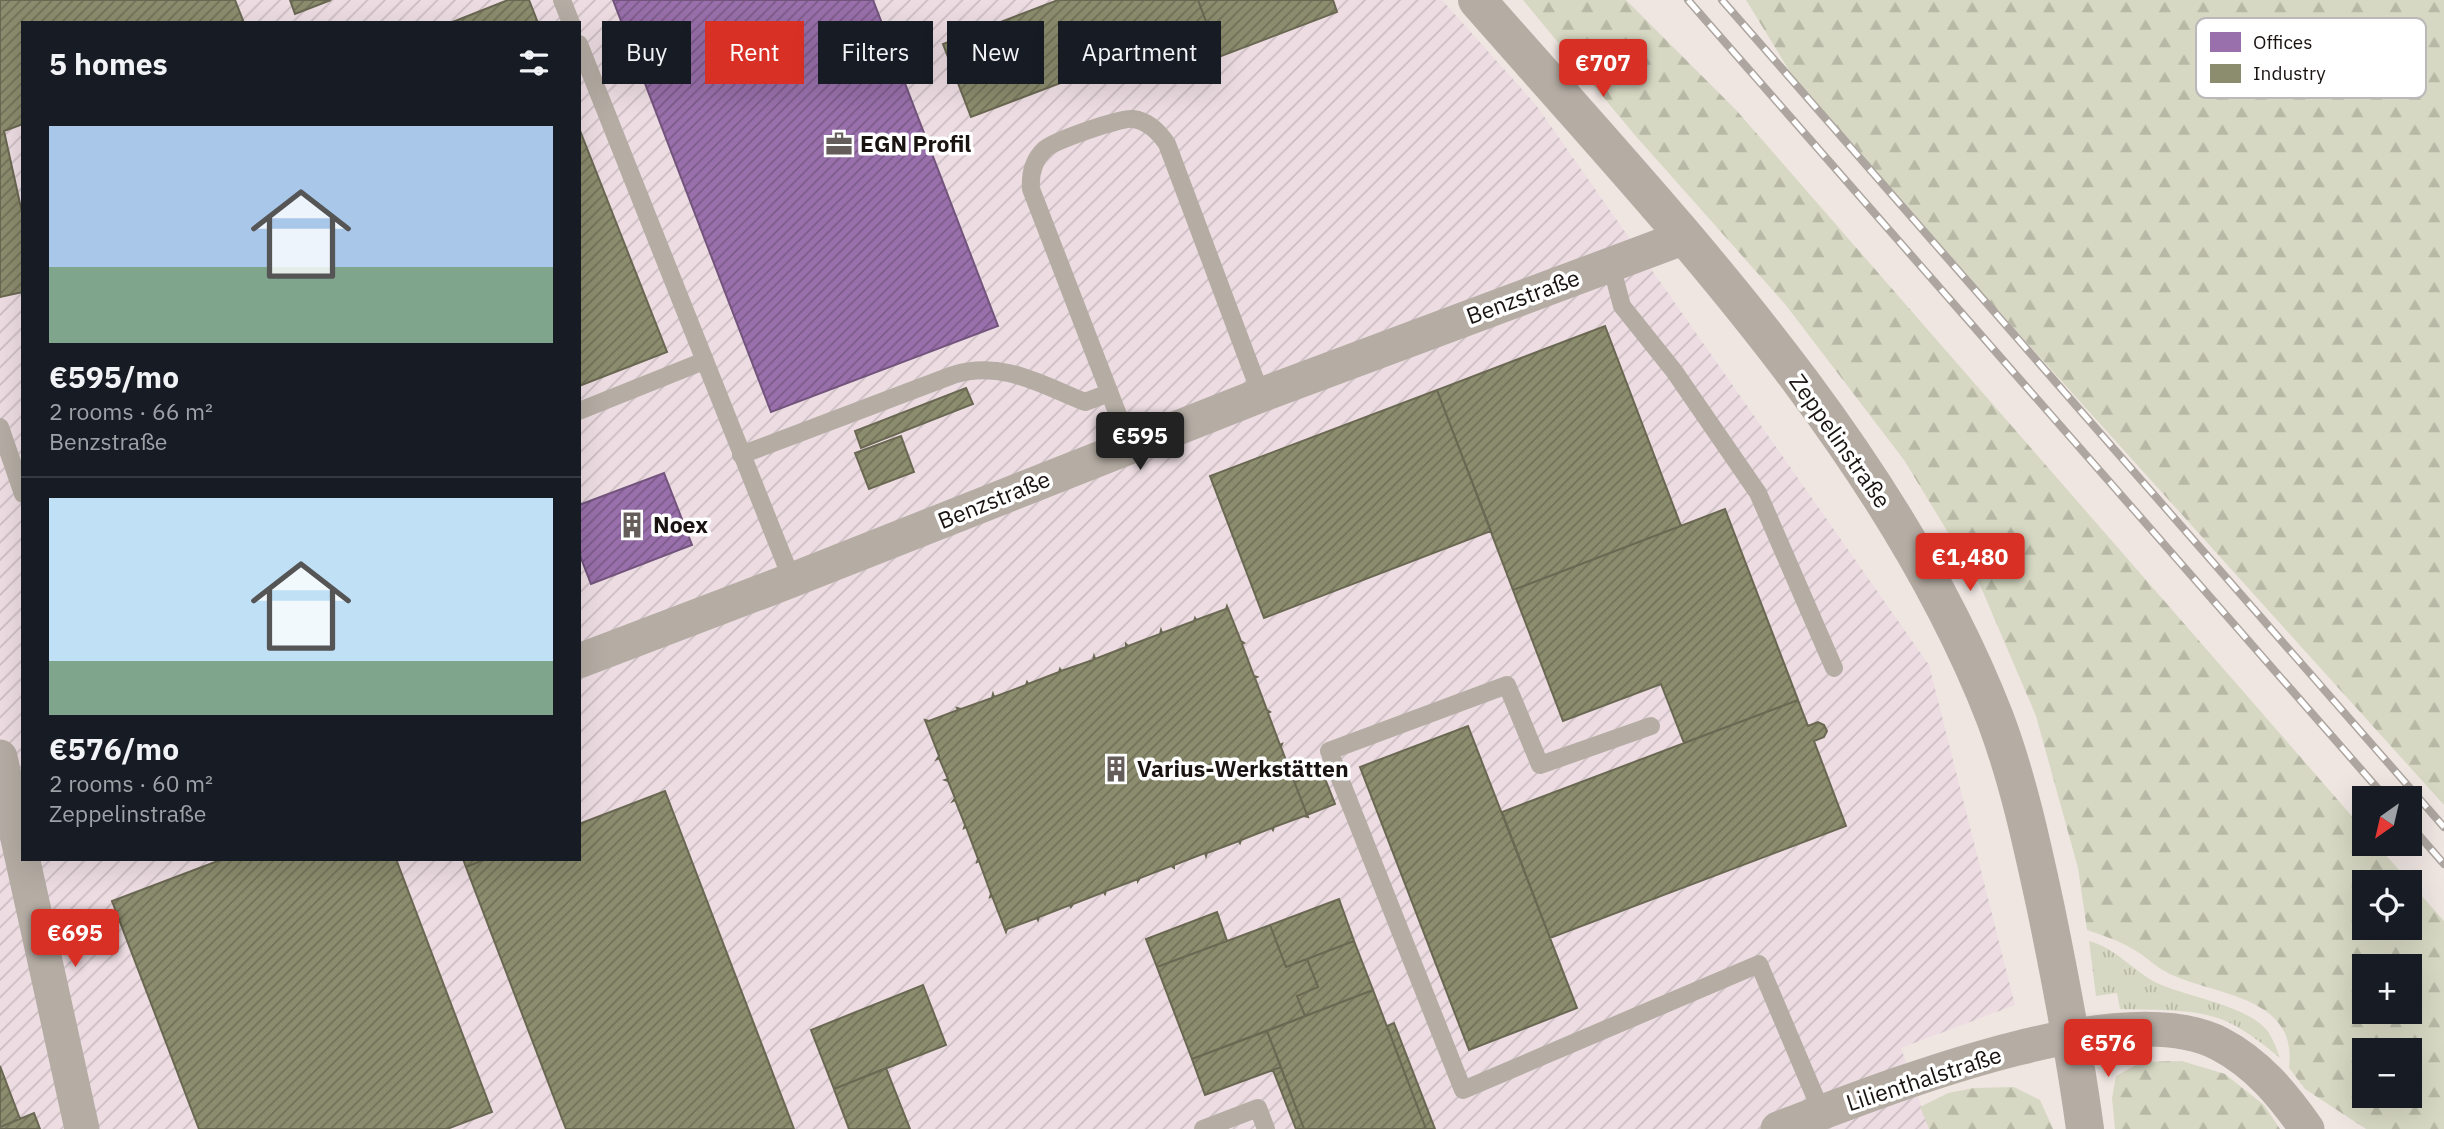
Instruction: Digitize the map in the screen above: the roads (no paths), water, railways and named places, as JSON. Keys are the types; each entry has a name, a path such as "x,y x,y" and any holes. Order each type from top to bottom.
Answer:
{"street":[{"name":"Zeppelinstraße","path":"1477,0 1685,237 1796,376 1862,469 1916,555 1962,643 1994,717 2022,803 2072,1037 2085,1129"},
{"name":"Benzstraße","path":"581,660 1261,395 1685,237"},
{"path":"0,757 21,861"},
{"path":"21,861 82,1129"},
{"name":"Lilienthalstraße","path":"1778,1129 1961,1064 2072,1037 2116,1030 2158,1030 2189,1034 2219,1043 2267,1077 2307,1129"}],"lane":[{"path":"562,0 570,21"},
{"path":"581,49 792,580"},
{"path":"1130,446 1033,195 1031,175 1039,155 1052,145 1124,118 1131,118 1154,128 1167,144 1261,395"},
{"path":"1611,265 1622,306 1674,371 1758,493 1834,668"},
{"path":"581,410 704,361"},
{"path":"741,456 953,375 978,369 1018,376 1085,402 1108,393"},
{"path":"0,427 21,488"},
{"path":"1651,726 1540,765 1507,685 1329,751 1463,1090 1759,964 1822,1113"},
{"path":"1203,1129 1258,1108 1266,1129"}],"railway":[{"path":"1688,0 2376,786"},
{"path":"1722,0 2444,827"},
{"path":"2422,839 2444,864"}],"place":[{"name":"EGN Profil","path":"839,144"},
{"name":"Noex","path":"632,525"},
{"name":"Varius-Werkstätten","path":"1116,769"}]}
